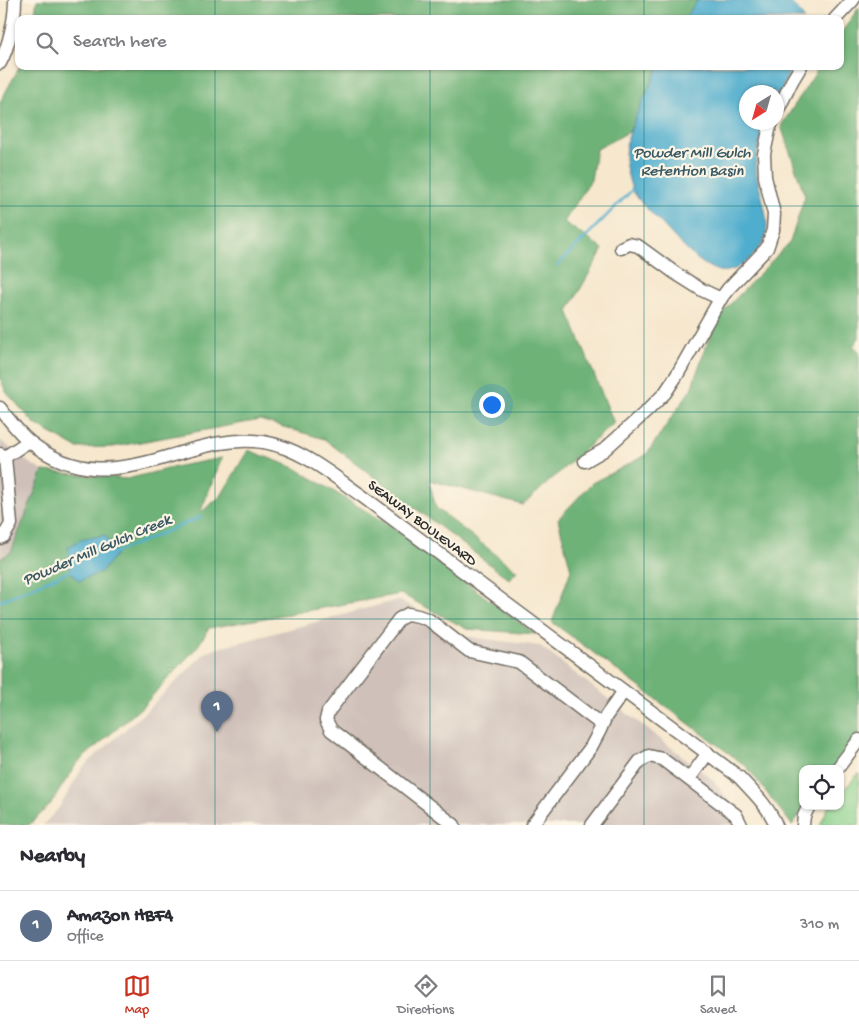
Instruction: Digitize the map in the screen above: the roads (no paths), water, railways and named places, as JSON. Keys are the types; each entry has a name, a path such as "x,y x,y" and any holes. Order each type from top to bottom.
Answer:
{"street":[{"path":"0,63 10,35 15,7 14,0"},
{"path":"839,15 853,0"},
{"path":"784,98 799,70"},
{"path":"585,461 604,450 665,392 677,375 724,294 767,248 773,230 774,214 765,176 764,154 769,130"},
{"path":"622,248 629,244 638,246 702,290 724,294"},
{"name":"SEAWAY BOULEVARD","path":"0,408 29,441 48,454 72,465 104,469 123,468 152,462 198,447 243,440 264,442 284,447 309,458 739,777 762,801 776,825"},
{"path":"0,538 4,536 11,524 3,456 29,441"},
{"path":"454,825 331,730 326,720 328,712 399,619 408,614 430,620 469,651 519,662 602,725"},
{"path":"532,825 591,747 606,716 624,691"},
{"path":"840,765 859,740"},
{"path":"689,779 708,753"},
{"path":"592,825 640,761 649,756 662,759 689,779 736,815 741,825"},
{"path":"803,825 807,810"}],"water":[{"path":"698,0 788,0 802,15 687,15"},
{"name":"Powder Mill Gulch Retention Basin","path":"657,70 790,70 784,85 739,85 739,130 764,130 756,158 756,170 767,225 764,241 751,258 732,270 719,271 711,268 696,258 647,209 632,188 625,161 626,147 633,123"},
{"path":"105,535 116,554 101,572 79,581 71,572 68,547 80,540"}],"waterway":[{"name":"Powder Mill Gulch Creek","path":"558,265 632,190"},
{"name":"Powder Mill Gulch Creek","path":"112,554 201,517"},
{"name":"Powder Mill Gulch Creek","path":"0,601 72,570"}],"place":[{"name":"Amazon HBF4","path":"217,732"}]}
